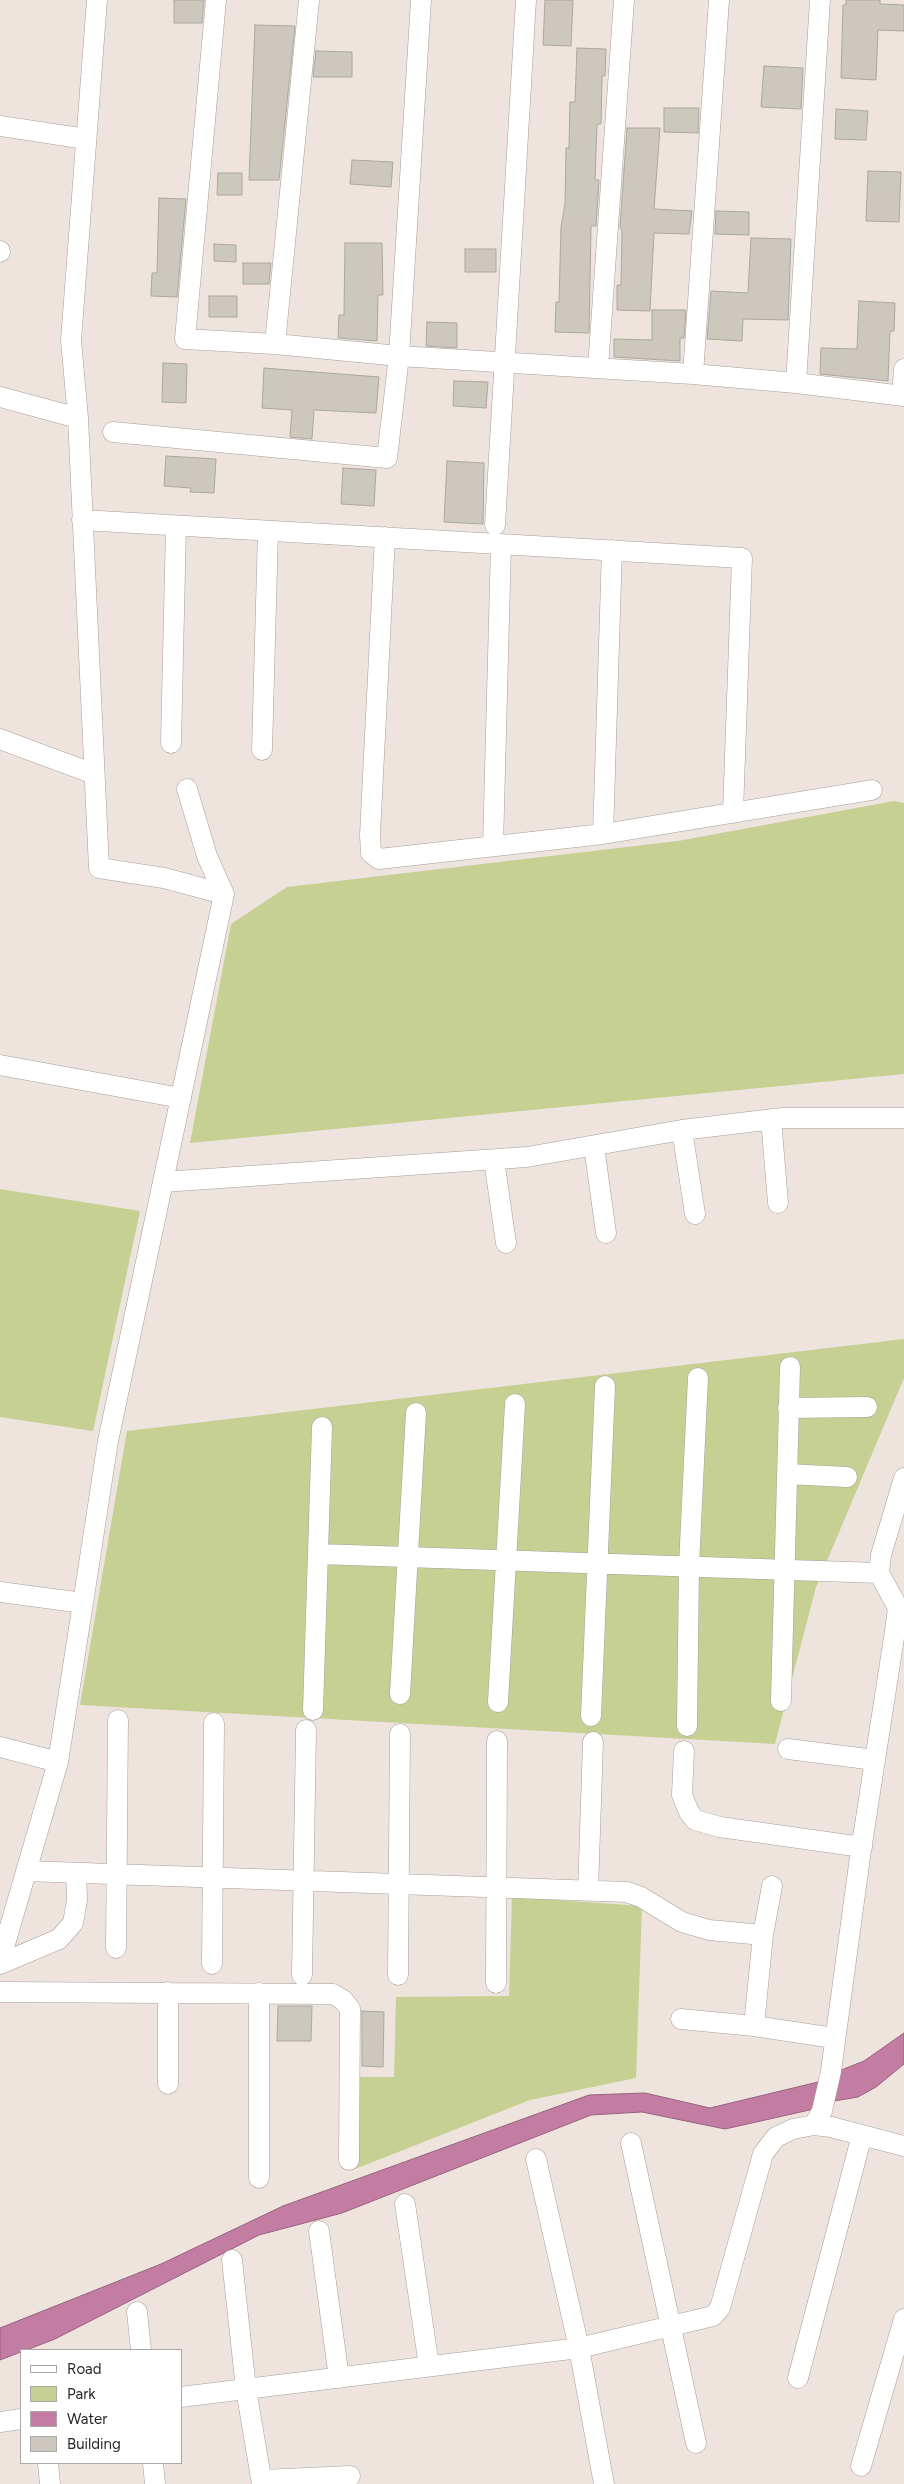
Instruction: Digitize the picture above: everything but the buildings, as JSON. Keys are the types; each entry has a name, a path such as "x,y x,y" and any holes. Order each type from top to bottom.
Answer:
{"street":[{"path":"97,0 71,340 78,418 99,868 164,878 224,894"},
{"path":"216,0 184,339 275,344 399,356 693,374 796,383 903,396 904,369"},
{"path":"275,344 308,0"},
{"path":"113,432 387,458 399,356 421,0"},
{"path":"493,846 498,534 504,361 526,0"},
{"path":"598,368 624,0"},
{"path":"693,374 719,0"},
{"path":"796,383 820,0"},
{"path":"0,126 86,139"},
{"path":"0,397 78,418"},
{"path":"82,520 385,538 498,534 612,550 742,558 733,813"},
{"path":"171,743 176,526"},
{"path":"262,750 268,531"},
{"path":"385,538 370,835 371,853 379,859 603,834 872,790"},
{"path":"603,834 612,550"},
{"path":"0,739 94,774"},
{"path":"0,1963 58,1762 108,1441 224,894 207,856 187,789"},
{"path":"0,1065 181,1098"},
{"path":"163,1182 527,1158 682,1130 771,1119 904,1118"},
{"path":"771,1119 778,1203"},
{"path":"682,1130 695,1214"},
{"path":"594,1146 606,1233"},
{"path":"494,1160 506,1243"},
{"path":"781,1701 790,1367"},
{"path":"686,1726 689,1566 698,1378"},
{"path":"591,1716 599,1563 605,1386"},
{"path":"498,1702 515,1404"},
{"path":"788,1408 867,1407"},
{"path":"400,1694 416,1413"},
{"path":"312,1710 322,1427"},
{"path":"787,1474 847,1476"},
{"path":"818,2118 831,2072 834,2038 875,1760 901,1608 879,1573 880,1554 904,1478"},
{"path":"318,1554 408,1556 505,1562 599,1563 879,1573"},
{"path":"0,1592 83,1603"},
{"path":"116,1948 118,1720"},
{"path":"212,1964 214,1723"},
{"path":"302,1975 306,1730"},
{"path":"398,1975 400,1734"},
{"path":"496,1983 497,1741"},
{"path":"588,1891 592,1742"},
{"path":"0,1747 58,1762"},
{"path":"788,1749 875,1760"},
{"path":"684,1751 682,1795 689,1812 695,1820 720,1827 862,1847"},
{"path":"26,1871 634,1894 682,1922 709,1930 763,1935"},
{"path":"0,1963 59,1939 73,1923 77,1900 76,1873"},
{"path":"754,2026 763,1935 772,1886"},
{"path":"0,1992 333,1994 343,2000 350,2009 349,2160"},
{"path":"168,1992 168,2084"},
{"path":"258,1993 259,2178"},
{"path":"681,2019 754,2026 834,2038"},
{"path":"818,2118 831,2127 904,2146"},
{"path":"186,2397 579,2348 713,2316 720,2308 763,2154 776,2137 818,2118"},
{"path":"798,2378 862,2135"},
{"path":"631,2143 696,2444"},
{"path":"536,2160 579,2348 604,2484"},
{"path":"405,2204 429,2366"},
{"path":"319,2231 339,2378"},
{"path":"232,2260 246,2389 262,2482 350,2476"},
{"path":"137,2312 141,2349"},
{"path":"861,2466 904,2319"},
{"path":"0,2422 20,2419"},
{"path":"48,2464 50,2484"},
{"path":"153,2464 155,2484"}],"green space":[{"path":"894,801 904,803 904,1074 190,1143 231,924 287,887 678,841"},
{"path":"0,1189 140,1211 93,1431 0,1417"},
{"path":"904,1339 904,1378 816,1587 775,1744 80,1705 127,1431"},
{"path":"512,1897 642,1906 636,2078 530,2100 355,2169 357,2077 394,2077 396,1997 509,1996"}],"water":[{"path":"904,2033 904,2064 876,2087 858,2097 834,2101 836,2072 864,2061"},
{"path":"818,2082 814,2109 725,2129 642,2112 591,2115 342,2213 259,2235 55,2339 29,2349 20,2349 20,2352 0,2360 0,2328 161,2264 283,2206 589,2095 645,2093 710,2108"}]}
